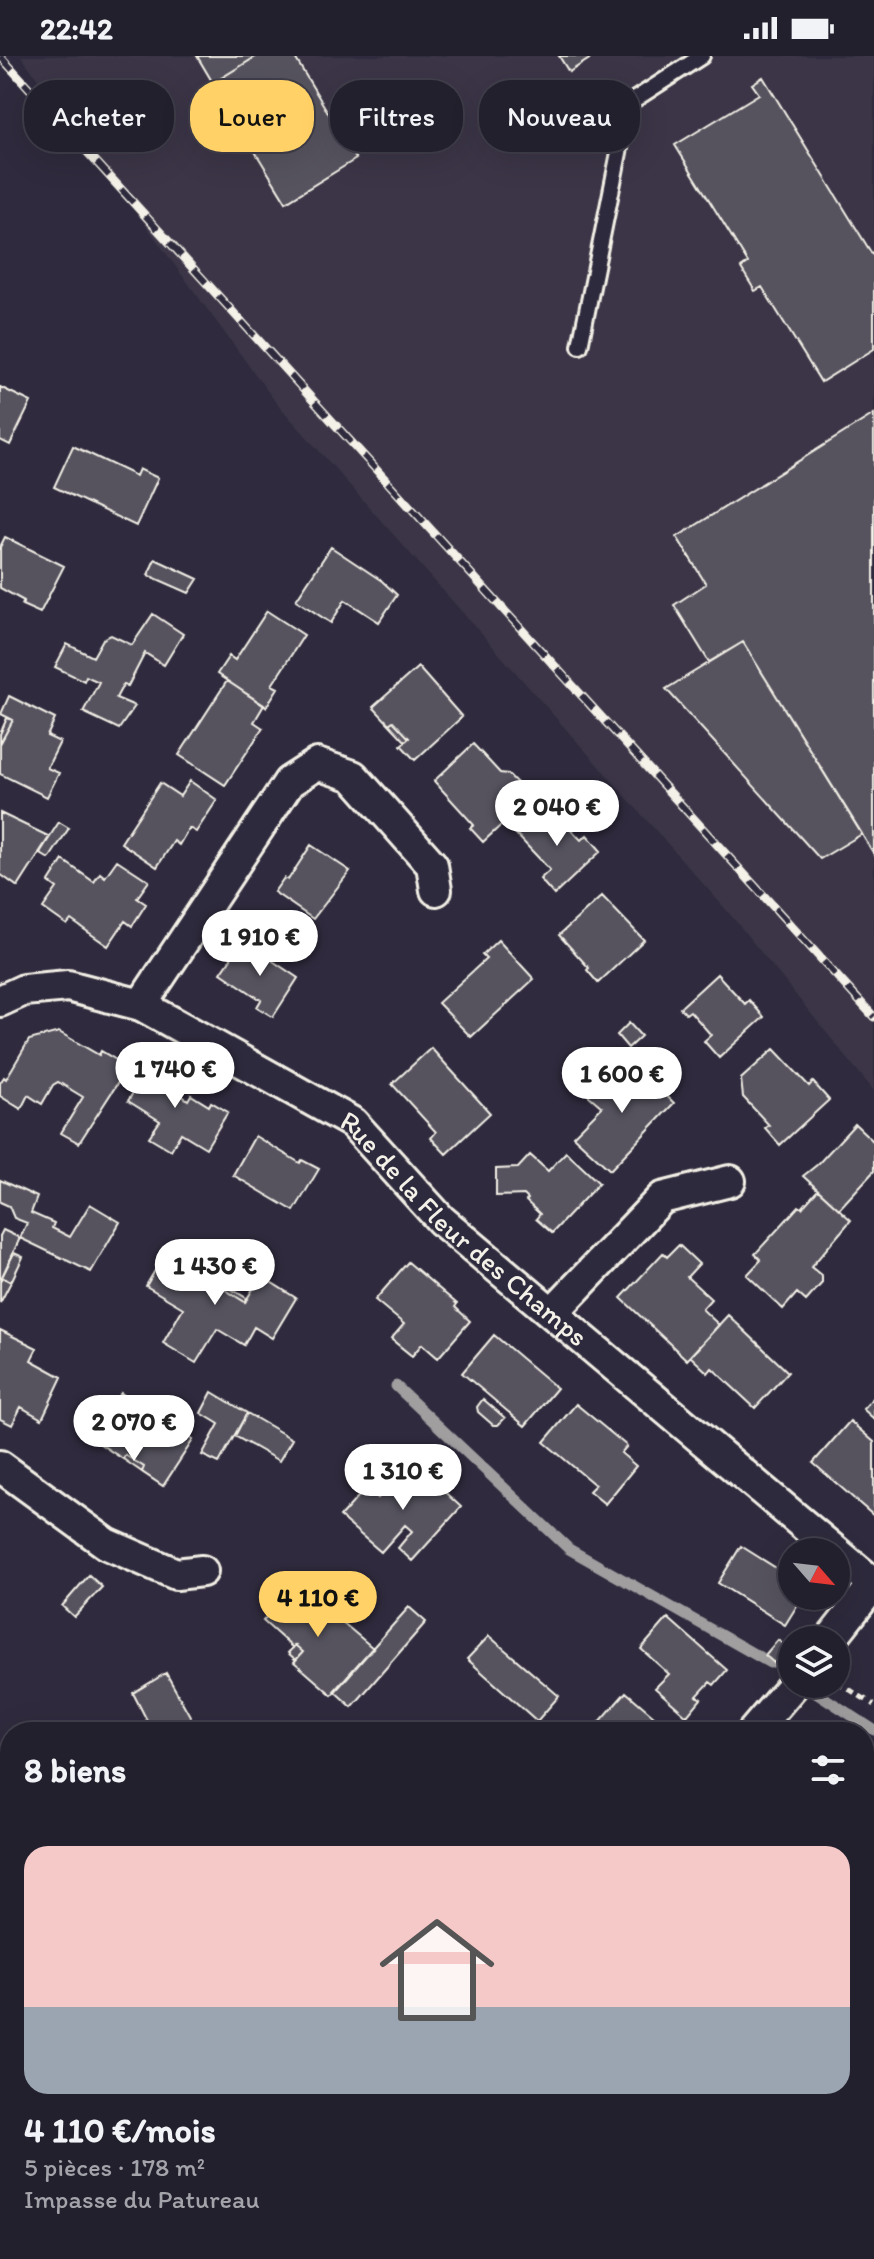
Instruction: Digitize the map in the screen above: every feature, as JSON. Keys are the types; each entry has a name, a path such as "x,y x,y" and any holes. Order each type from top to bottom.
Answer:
{"street":[{"path":"141,1005 289,782 317,764 353,776 432,865 436,890"},
{"name":"Rue de la Fleur des Champs","path":"0,1001 24,990 68,986 141,1005 353,1123 441,1220 874,1584 841,1626"},
{"path":"553,1312 662,1198 730,1181"},
{"path":"0,1466 107,1544 176,1574 202,1571"},
{"path":"762,1722 782,1698"}],"lane":[{"path":"580,346 629,103 702,56"}],"path":[{"path":"850,1690 874,1705"}],"shaded area":[{"path":"21,56 874,56 874,1091 729,913 274,400 92,152 174,152 174,80 39,80"}],"building":[{"path":"197,56 257,56 218,80 211,80"},
{"path":"257,56 294,56 308,80 218,80"},
{"path":"559,56 594,56 569,72"},
{"path":"763,77 872,254 874,252 874,349 821,382 762,287 755,291 741,268 748,263 675,145 759,94 752,84"},
{"path":"314,89 330,116 330,152 352,152 356,159 286,202 255,152 314,152"},
{"path":"0,387 31,402 10,445 0,440"},
{"path":"874,414 874,854 743,642 709,662 674,605 706,584 677,537"},
{"path":"73,446 136,476 139,469 158,478 136,526 54,487"},
{"path":"5,537 64,566 40,613 22,605 24,601 0,588 0,547"},
{"path":"331,547 382,581 397,595 379,622 345,600 331,623 296,600"},
{"path":"155,559 198,579 189,593 148,575"},
{"path":"267,611 304,635 272,685 278,688 266,707 217,674 229,656 235,660"},
{"path":"153,614 183,634 164,665 145,653 128,686 123,685 116,698 135,706 119,729 83,712 99,682 86,676 84,681 55,667 67,644 93,657 103,639 111,635 132,645"},
{"path":"743,642 862,834 820,859 666,689"},
{"path":"418,667 462,717 415,760 401,745 409,738 393,721 389,724 373,707"},
{"path":"227,681 264,705 254,722 263,728 225,785 179,755"},
{"path":"9,696 55,719 47,736 60,742 47,768 59,773 47,797 0,774 0,744 13,720 1,714"},
{"path":"7,718 13,720 0,744 0,734"},
{"path":"393,721 409,738 405,741 389,724"},
{"path":"473,744 500,773 508,774 519,785 515,789 527,801 483,842 470,828 474,825 434,781"},
{"path":"190,781 217,800 196,832 189,828 179,845 174,841 157,867 121,843 160,783 180,796"},
{"path":"547,804 581,840 587,835 601,851 554,895 540,879 550,870 516,834"},
{"path":"0,813 50,837 18,887 0,874"},
{"path":"59,822 69,828 49,859 39,853"},
{"path":"311,845 350,871 313,919 274,892 284,878 288,880"},
{"path":"63,860 94,882 100,873 105,877 117,860 149,881 137,898 146,904 132,926 125,921 108,946 71,920 67,925 43,908 57,888 49,882"},
{"path":"602,896 644,940 598,983 587,970 589,968 559,935"},
{"path":"498,940 534,979 471,1037 438,1003 486,959 482,955"},
{"path":"243,941 298,978 273,1017 257,1007 261,1000 221,973"},
{"path":"717,974 745,1004 749,1000 764,1017 719,1058 704,1041 711,1035 690,1011 686,1014 680,1008"},
{"path":"629,1023 641,1036 628,1048 617,1035"},
{"path":"59,1032 99,1055 101,1051 128,1067 79,1143 61,1133 83,1097 58,1082 42,1104 28,1095 21,1109 0,1096 0,1083 4,1077 6,1079 29,1040"},
{"path":"431,1048 490,1113 446,1154 431,1138 436,1132 392,1084"},
{"path":"774,1049 809,1086 813,1082 829,1100 780,1145 765,1128 769,1125 743,1097 741,1079"},
{"path":"151,1063 184,1083 178,1093 188,1100 191,1095 209,1106 211,1102 228,1112 206,1148 181,1133 171,1150 149,1137 160,1121 128,1101"},
{"path":"632,1063 674,1103 610,1170 573,1136 602,1107 588,1095 608,1073 616,1080"},
{"path":"855,1124 874,1142 874,1171 839,1209 803,1176"},
{"path":"255,1136 300,1163 302,1160 319,1169 294,1211 233,1175"},
{"path":"566,1152 599,1183 552,1233 536,1219 540,1214 524,1195 496,1196 496,1169 518,1168 530,1155 548,1171"},
{"path":"0,1180 37,1197 31,1213 54,1223 52,1228 70,1237 90,1204 120,1222 91,1272 20,1238 27,1223 14,1218 9,1206 0,1202"},
{"path":"818,1190 851,1220 811,1267 822,1276 822,1283 806,1301 797,1293 783,1309 747,1275 761,1260 755,1254"},
{"path":"3,1230 20,1238 0,1281 0,1236"},
{"path":"679,1245 699,1264 687,1277 711,1299 702,1309 719,1325 687,1360 621,1298 663,1253 667,1257"},
{"path":"167,1250 192,1265 194,1262 210,1271 204,1281 213,1287 216,1284 245,1302 261,1276 296,1298 272,1338 254,1327 244,1345 217,1329 196,1363 163,1343 183,1308 146,1286"},
{"path":"14,1253 23,1257 11,1282 2,1277"},
{"path":"408,1262 457,1304 455,1307 470,1321 438,1358 422,1344 412,1356 391,1339 404,1324 375,1300"},
{"path":"210,1271 221,1278 218,1281 248,1299 245,1302 216,1284 213,1287 204,1281"},
{"path":"2,1277 11,1282 0,1303 0,1281"},
{"path":"728,1315 788,1372 755,1408 712,1368 708,1373 690,1356"},
{"path":"0,1330 37,1348 31,1360 62,1377 42,1419 21,1407 12,1425 0,1419"},
{"path":"494,1335 557,1388 525,1426 462,1373"},
{"path":"212,1392 247,1413 219,1463 202,1455 219,1424 201,1413"},
{"path":"121,1393 193,1440 163,1486 142,1472 144,1467 125,1455 123,1459 91,1438"},
{"path":"874,1397 874,1419 863,1409"},
{"path":"483,1399 505,1418 498,1425 493,1425 478,1412 477,1407"},
{"path":"576,1404 627,1446 621,1453 636,1466 605,1504 589,1491 595,1485 544,1442"},
{"path":"247,1413 292,1439 279,1461 235,1436"},
{"path":"850,1421 874,1442 874,1516 813,1463"},
{"path":"125,1455 144,1467 142,1472 123,1459"},
{"path":"411,1461 461,1507 412,1561 398,1548 412,1531 405,1525 381,1552 340,1517 366,1488 378,1498"},
{"path":"741,1546 778,1569 778,1610 794,1610 785,1625 718,1583"},
{"path":"89,1575 102,1587 74,1617 62,1606"},
{"path":"303,1576 339,1607 333,1614 296,1583"},
{"path":"296,1583 373,1648 332,1695 294,1662 303,1652 295,1645 293,1648 263,1621"},
{"path":"409,1607 426,1622 352,1707 334,1691"},
{"path":"668,1618 727,1670 714,1685 710,1682 697,1696 701,1699 687,1716 655,1688 669,1674 641,1649"},
{"path":"489,1636 559,1696 537,1721 467,1659"},
{"path":"778,1640 778,1659 774,1663 765,1655"},
{"path":"295,1645 303,1652 296,1660 288,1653"},
{"path":"166,1673 193,1722 148,1722 133,1693"},
{"path":"626,1692 661,1722 600,1722"}],"waterway":[{"path":"396,1386 569,1549 770,1663"},
{"path":"825,1698 862,1722"}],"railway":[{"path":"0,56 874,1017"}]}
